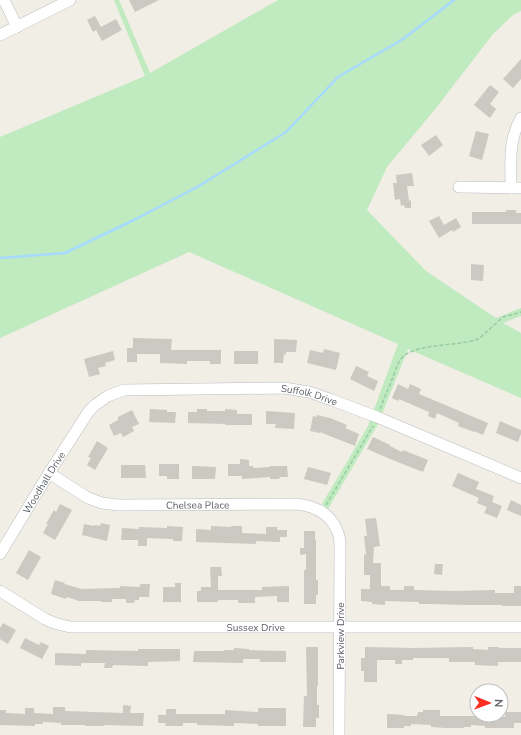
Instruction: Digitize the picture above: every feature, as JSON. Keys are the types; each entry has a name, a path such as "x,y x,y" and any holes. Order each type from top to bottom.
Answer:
{"street":[{"path":"4,0 17,27"},
{"path":"0,36 70,0"},
{"path":"459,187 516,188 512,141 521,118"},
{"name":"Suffolk Drive","path":"89,411 108,396 124,390 284,388 309,392 377,417 521,478"},
{"name":"Woodhall Drive","path":"0,554 89,411"},
{"name":"Chelsea Place","path":"49,474 88,498 102,503 118,505 306,505 316,508 330,518 339,537"},
{"name":"Parkview Drive","path":"339,537 340,735"},
{"name":"Sussex Drive","path":"0,591 46,619 54,623 70,627 521,628"}],"path":[{"path":"322,512 372,430 400,361 410,352 421,348 480,338 504,317 521,312"}],"green space":[{"path":"114,0 119,0 150,73 278,0 521,0 521,11 513,15 493,34 436,108 387,167 367,210 426,271 496,318 521,308 521,316 503,323 521,333 521,398 408,349 378,424 328,509 322,504 368,426 398,344 189,252 0,338 0,137 145,76"}],"building":[{"path":"129,0 159,0 135,12"},
{"path":"95,16 101,27 116,19 122,30 102,41 96,30 93,32 87,20"},
{"path":"521,59 521,79 513,88 503,79"},
{"path":"490,85 499,92 490,104 496,109 490,118 474,105"},
{"path":"476,131 489,134 482,160 469,156"},
{"path":"436,135 443,145 429,156 421,145"},
{"path":"412,173 414,186 407,186 409,201 411,200 411,208 405,208 404,205 401,206 400,199 395,200 393,183 397,183 396,175"},
{"path":"506,210 516,210 516,213 521,213 521,224 472,224 472,212 506,212"},
{"path":"439,216 444,225 456,218 461,227 453,232 452,230 439,238 429,221"},
{"path":"471,264 484,265 483,281 471,280"},
{"path":"133,338 172,339 171,350 221,350 221,364 210,364 210,361 187,361 187,364 160,363 160,354 137,354 137,362 127,362 127,348 133,348"},
{"path":"274,339 297,340 296,352 286,352 286,355 284,354 283,363 274,363"},
{"path":"324,349 340,353 336,370 307,363 310,350 323,353"},
{"path":"113,351 115,360 105,363 106,366 98,368 100,374 89,377 84,359"},
{"path":"234,351 258,351 258,364 234,364"},
{"path":"356,366 369,372 367,376 378,381 374,391 350,379"},
{"path":"398,384 408,389 410,384 421,389 419,394 488,423 483,435 458,426 459,423 437,413 435,419 428,416 429,412 399,399 398,401 392,398"},
{"path":"150,409 176,412 175,423 149,422"},
{"path":"197,409 207,409 207,411 225,411 225,409 237,410 237,414 252,414 252,425 188,423 188,412 197,412"},
{"path":"132,410 139,424 132,427 134,431 123,437 121,433 114,436 109,425 118,420 118,417"},
{"path":"266,411 295,413 294,429 275,428 276,424 266,424"},
{"path":"317,415 330,418 347,425 345,428 359,434 355,446 320,432 310,431 313,416 316,417"},
{"path":"500,421 521,430 518,442 496,433"},
{"path":"373,437 402,452 403,450 428,460 423,472 367,449"},
{"path":"97,441 108,448 95,470 87,465 91,458 88,457"},
{"path":"240,459 249,460 249,466 253,466 253,468 287,466 288,477 280,477 279,479 270,479 270,477 242,479 242,476 228,476 228,464 240,464"},
{"path":"159,464 179,464 179,479 167,479 167,476 159,476"},
{"path":"121,465 145,465 146,478 121,478"},
{"path":"192,466 216,467 215,479 192,479"},
{"path":"308,467 331,473 327,485 304,479"},
{"path":"458,473 479,482 476,489 494,496 492,502 502,506 497,518 484,513 487,507 477,503 479,498 452,486"},
{"path":"511,500 521,505 521,516 507,510"},
{"path":"60,504 72,510 55,540 43,533 54,510 56,512"},
{"path":"376,518 380,546 374,547 373,563 381,563 381,586 390,586 390,590 404,590 404,586 414,586 414,590 495,590 495,593 514,593 514,586 521,586 521,606 419,604 419,602 385,601 385,605 361,601 361,589 370,589 370,575 364,575 364,554 366,555 364,536 367,536 365,519"},
{"path":"101,523 110,525 107,541 82,535 84,524 100,526"},
{"path":"167,526 183,527 182,541 173,541 173,539 147,538 147,546 138,546 138,540 121,540 122,528 167,528"},
{"path":"211,526 242,526 242,533 266,534 266,527 277,527 277,530 287,530 287,537 280,537 280,542 256,541 256,544 196,542 196,529 211,530"},
{"path":"304,531 315,531 316,580 318,580 318,595 316,595 316,604 304,604 304,570 306,570 306,554 300,555 300,548 304,548"},
{"path":"29,550 41,557 28,580 16,573"},
{"path":"435,564 443,564 442,575 434,574"},
{"path":"210,567 221,567 222,576 218,576 218,590 262,590 262,587 289,586 289,602 277,602 277,596 255,597 255,603 238,603 238,600 197,602 197,591 201,591 201,587 211,587"},
{"path":"55,580 82,589 120,588 120,586 140,587 140,584 150,584 149,597 139,597 139,600 135,600 134,603 126,603 126,599 112,599 112,602 101,602 79,601 67,597 66,599 51,594"},
{"path":"175,583 181,583 181,602 163,602 163,587 175,587"},
{"path":"3,623 16,630 8,644 0,639 0,628"},
{"path":"25,638 39,645 41,642 49,646 42,659 20,648"},
{"path":"306,647 318,647 317,705 319,705 319,718 316,718 316,727 303,727 304,696 307,696"},
{"path":"365,647 473,647 473,649 488,650 488,647 521,648 521,662 498,662 498,666 475,665 475,662 449,662 449,658 413,658 413,660 402,660 402,664 395,664 395,660 377,660 377,682 364,682 364,671 361,671 361,658 365,658"},
{"path":"234,648 286,651 286,662 260,662 260,659 243,659 243,663 193,662 194,651 224,651 234,650"},
{"path":"138,649 180,649 180,661 148,662 148,666 113,665 112,668 104,668 105,663 81,663 81,666 55,665 55,653 86,654 86,650 138,651"},
{"path":"123,705 131,706 130,713 144,713 143,726 85,726 61,725 61,723 43,722 43,724 35,724 35,726 0,725 0,710 6,710 6,713 25,714 25,708 34,708 34,713 53,714 53,707 65,707 65,711 123,713"},
{"path":"258,708 286,708 286,726 258,726 258,724 234,723 234,726 197,725 197,723 183,723 183,726 165,726 166,723 158,723 158,715 166,715 166,709 176,709 176,714 225,714 225,710 258,712"},
{"path":"423,710 440,710 440,716 469,716 469,723 509,723 509,712 521,712 521,723 514,723 514,728 485,728 485,726 471,725 471,727 463,728 445,728 431,727 431,725 411,724 411,726 404,726 404,728 387,728 387,714 417,716 418,712 423,712"}],"waterway":[{"path":"0,258 65,253 134,220 199,186 286,132 338,77 403,39 454,0"}]}
